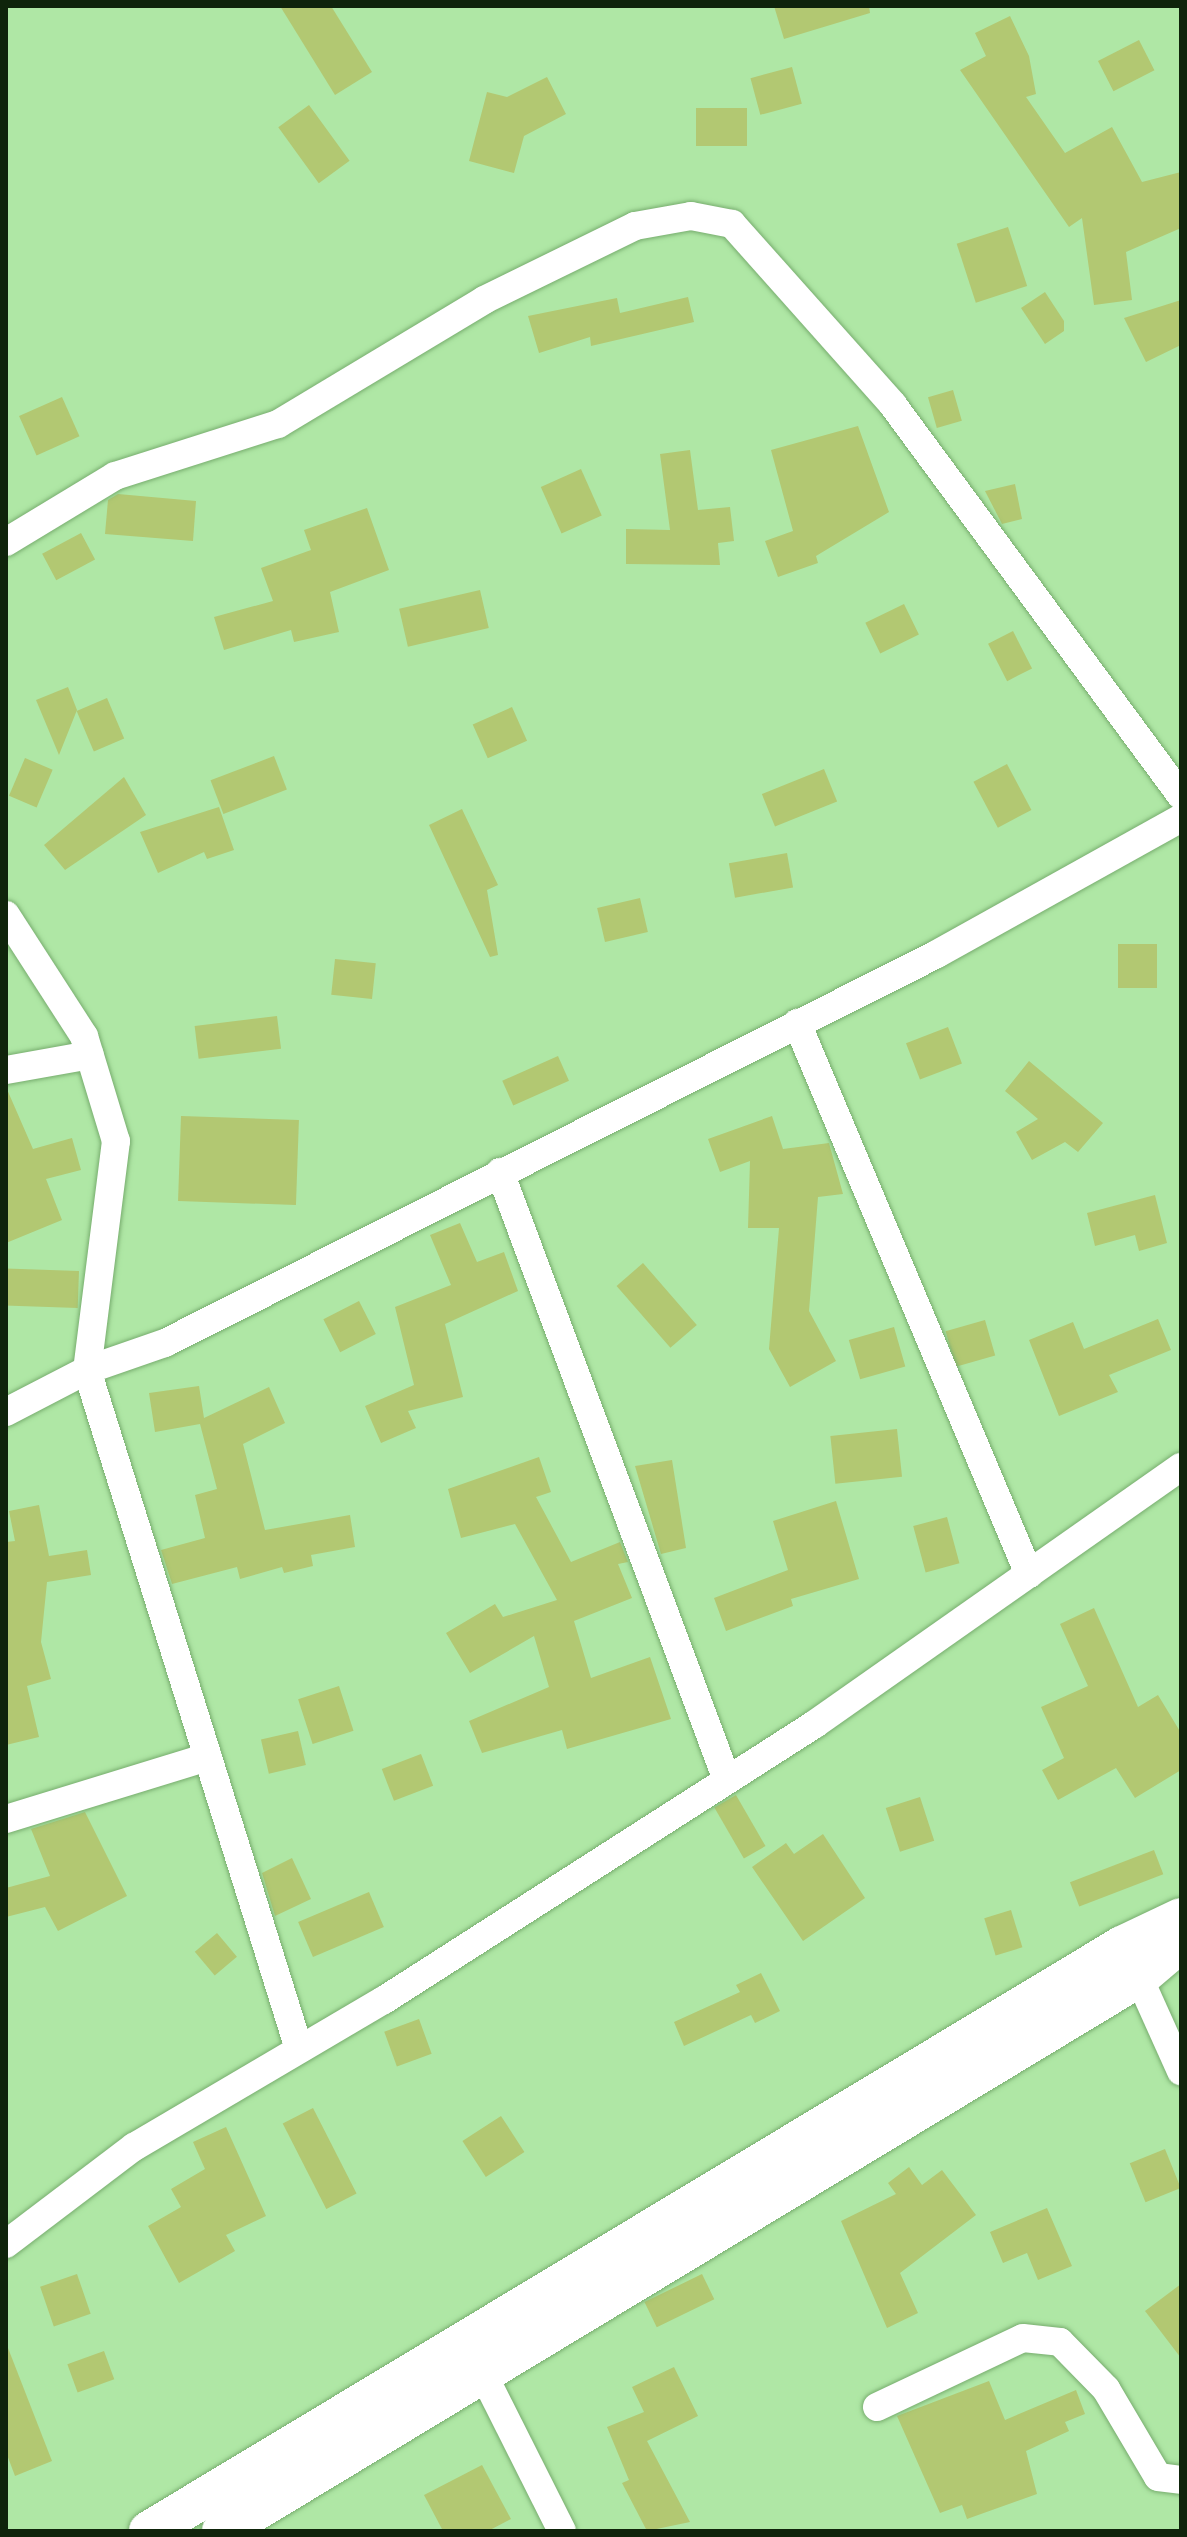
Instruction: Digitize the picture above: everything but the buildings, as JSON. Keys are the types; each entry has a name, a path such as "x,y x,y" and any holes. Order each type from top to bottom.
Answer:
{"main road":[{"path":"1132,1961 1181,1918"},
{"path":"149,2531 475,2358 1132,1961 1181,1942"},
{"path":"222,2531 475,2358"}],"street":[{"path":"6,542 115,476 278,424 484,300 635,226 691,216 732,224 893,405 1181,795"},
{"path":"6,1412 87,1370 165,1343 797,1023 1181,818"},
{"path":"6,915 90,1055 116,1141 87,1370 299,2049"},
{"path":"797,1023 1029,1574"},
{"path":"6,1070 90,1055"},
{"path":"500,1172 727,1780"},
{"path":"6,2244 134,2147 299,2049 727,1780 1181,1467"},
{"path":"6,1819 208,1757"},
{"path":"1132,1961 1181,2071"},
{"path":"877,2407 1023,2338 1060,2342 1106,2389 1158,2477 1181,2480"},
{"path":"475,2358 562,2531"}]}
